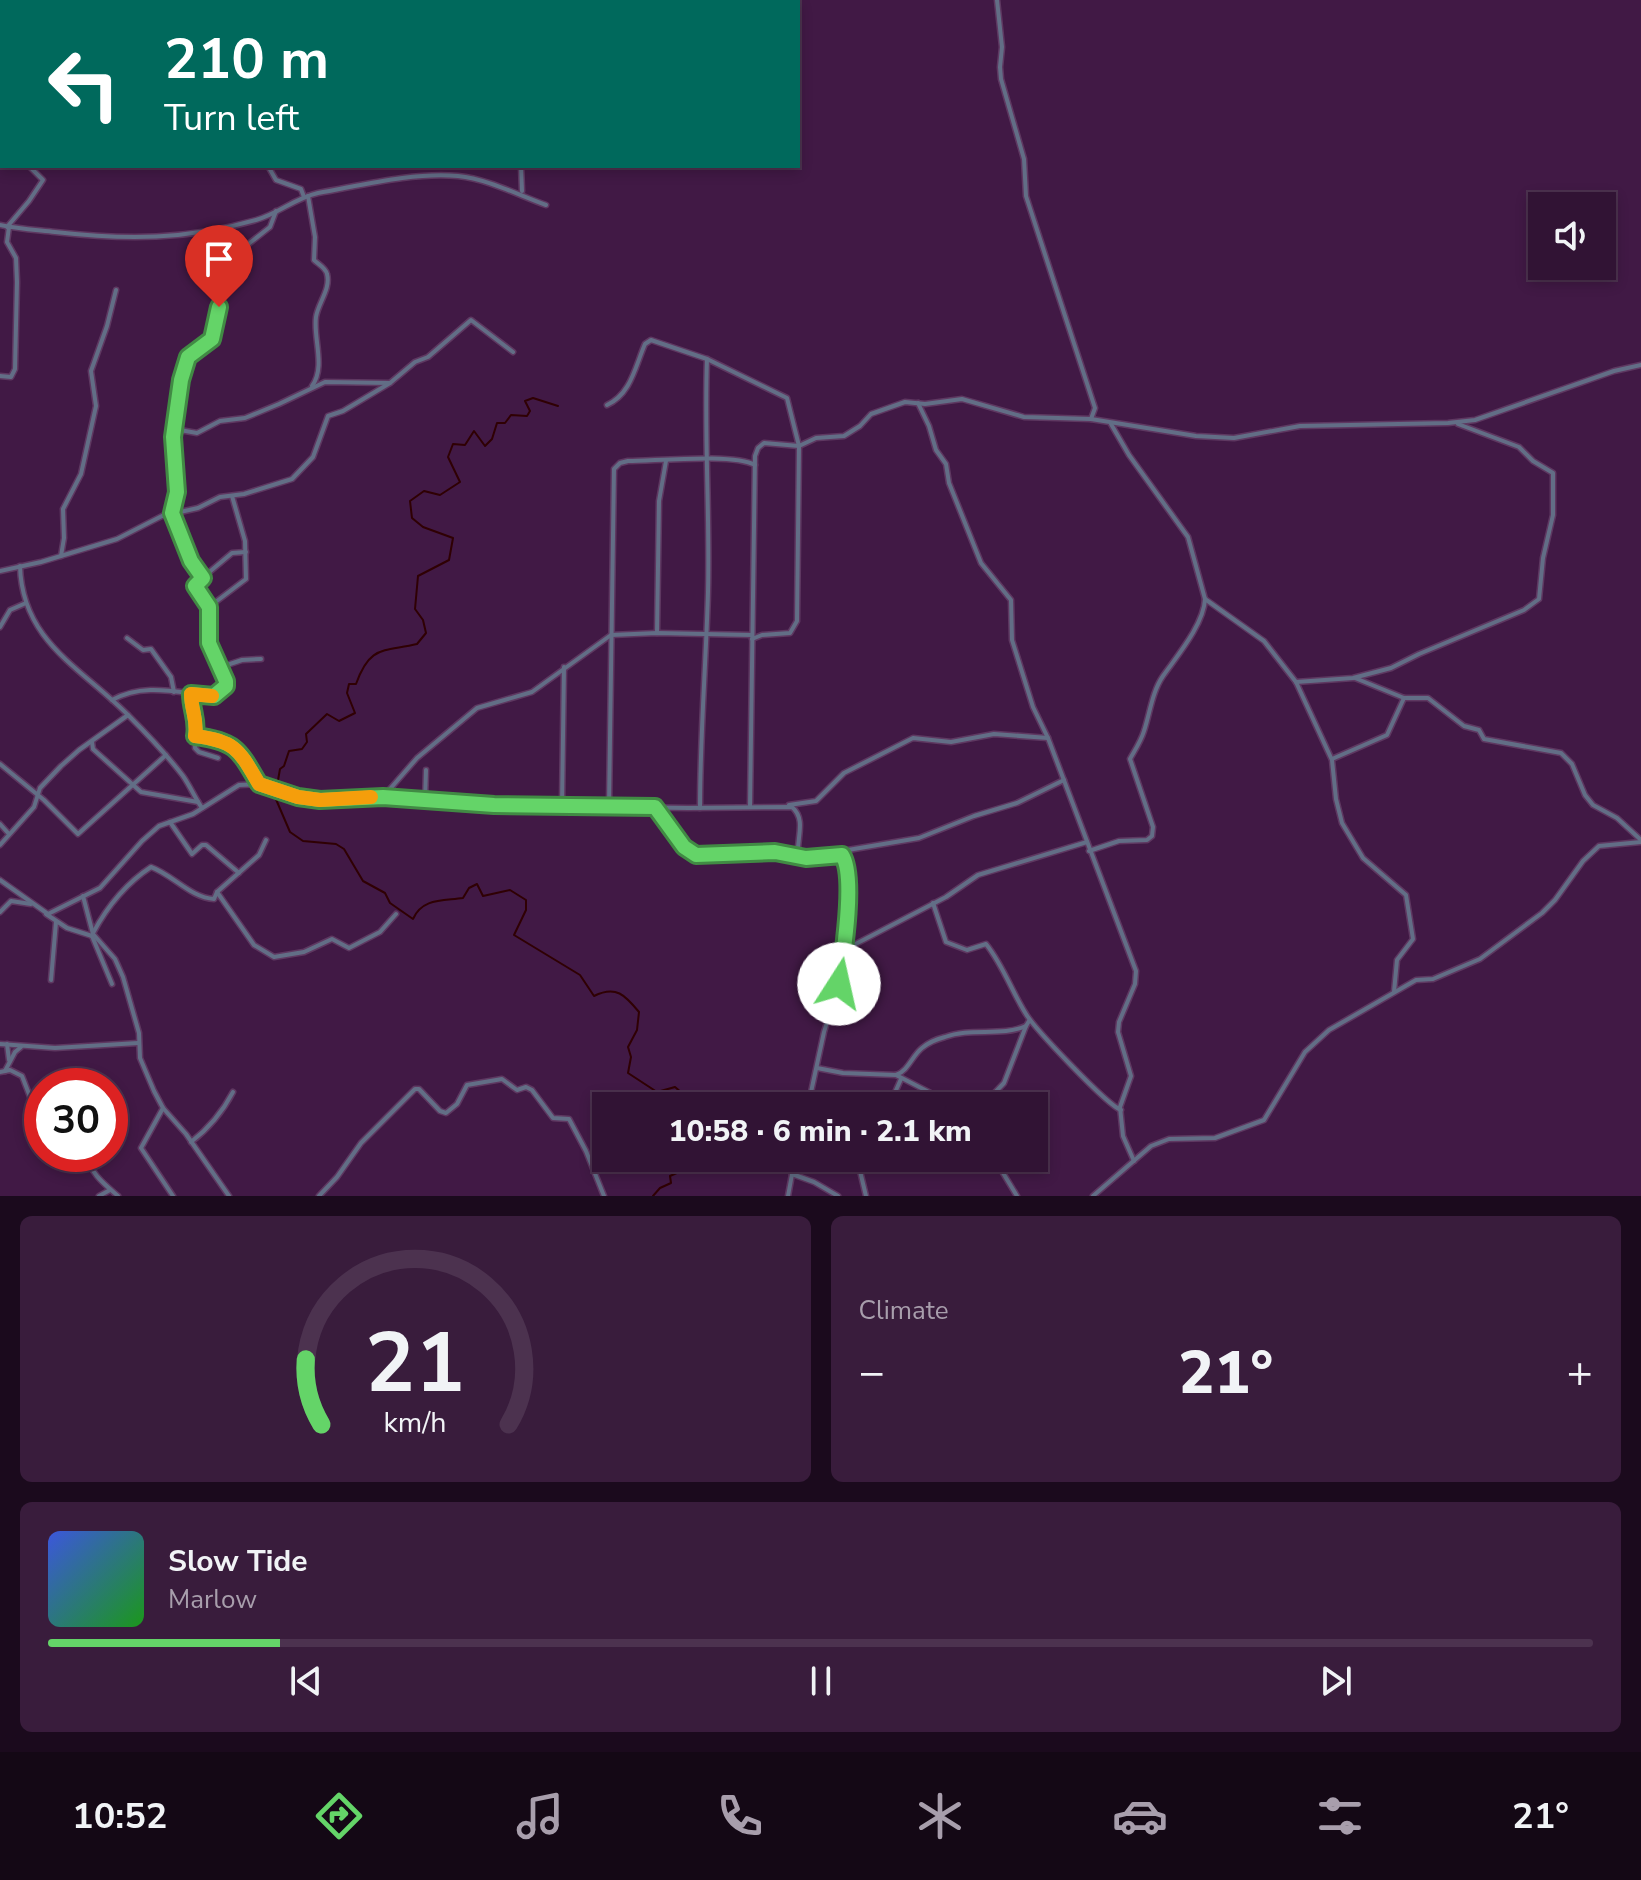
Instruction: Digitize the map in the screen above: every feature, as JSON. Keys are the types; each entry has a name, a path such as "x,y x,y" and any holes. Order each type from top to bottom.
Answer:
{"street":[{"path":"997,0 1002,47 1001,79 1024,159 1026,196 1096,411 1188,537 1205,599 1205,608 1194,632 1162,678 1152,700 1143,735 1130,759 1153,827 1152,836 1147,840 1119,841 1089,851"},
{"path":"0,376 11,377 15,369 16,258 7,242 8,227 43,180 31,168"},
{"path":"269,168 276,180 298,187 306,196 315,237 314,260 328,275 317,313 316,379 310,388"},
{"path":"521,168 522,191"},
{"path":"0,225 108,238 185,236 262,218 306,196 406,179 457,176 546,205"},
{"path":"203,578 191,561 172,513 177,492 172,443 181,380 188,357 212,339 217,310 237,253 270,227 276,211"},
{"path":"60,556 64,538 63,509 81,474 96,406 91,371 110,318 116,290"},
{"path":"0,571 121,537 172,513 296,477 313,457 328,416 348,409 390,383 415,362 428,357 471,320 513,352"},
{"path":"383,797 417,758 473,711 532,692 611,635 783,636 796,626 800,548 799,446 789,402 784,395 707,359 648,340 626,391 618,400 607,405"},
{"path":"700,808 708,592 705,459 707,359"},
{"path":"750,807 755,465 756,451 764,443 799,446 816,438 844,436 877,411 905,402 962,399 1024,417 1091,419 1209,438 1234,438 1300,426 1455,422 1475,420 1614,371 1641,365"},
{"path":"174,429 197,433 220,421 245,418 310,388 336,381 390,383"},
{"path":"918,403 936,450 946,464 949,483 981,563 1011,600 1012,640 1033,707 1048,738 1136,971 1135,984 1118,1032 1131,1076 1121,1110 1123,1136 1134,1161"},
{"path":"1091,419 1096,411"},
{"path":"1296,682 1353,678 1391,668 1525,610 1539,599 1543,558 1553,515 1553,473 1533,461 1519,447 1455,422"},
{"path":"609,805 614,469 624,461 705,459 744,461 755,465"},
{"path":"657,633 659,501 666,461"},
{"path":"209,607 246,579 246,552 232,496"},
{"path":"112,700 136,690 214,696 221,691 226,681 209,643 209,607 195,586 232,553 246,552"},
{"path":"20,566 20,578 31,618 50,645 128,715 166,755 202,808"},
{"path":"13,569 20,578"},
{"path":"1205,599 1264,641 1296,682 1332,760 1342,823 1363,858 1390,883 1405,892 1409,900 1413,939 1397,960 1394,993"},
{"path":"0,627 10,610 26,603"},
{"path":"1205,608 1213,605"},
{"path":"127,638 143,650 151,649 171,677 174,692"},
{"path":"221,667 242,660 261,659"},
{"path":"562,805 564,667"},
{"path":"1353,678 1365,680 1404,698 1428,698 1464,726 1479,730 1484,739 1561,753 1576,771 1589,800 1629,827 1641,841"},
{"path":"191,694 191,709 197,723 197,750 218,758"},
{"path":"1332,760 1387,735 1404,698"},
{"path":"0,845 40,799 40,788 61,766 128,715"},
{"path":"46,914 100,888 151,832 202,808 239,785 259,784 298,797 320,800 383,797 562,805 787,806 816,801 844,773 913,738 951,742 994,734 1048,738"},
{"path":"195,736 228,743 246,761 259,784"},
{"path":"93,740 93,749 141,792 198,802"},
{"path":"0,764 78,834 166,755"},
{"path":"425,801 426,770"},
{"path":"655,807 691,853 775,852 798,857 842,855 848,850 936,832 1017,803 1064,780"},
{"path":"787,806 794,808 799,816 798,857"},
{"path":"170,822 192,854 206,845 239,873"},
{"path":"0,824 9,834"},
{"path":"92,934 102,916 129,883 151,867 200,897 214,899 217,892 259,855 266,840"},
{"path":"1093,1196 1162,1140 1215,1138 1264,1120 1311,1044 1335,1026 1416,980 1433,979 1480,959 1552,904 1583,861 1599,846 1641,841"},
{"path":"845,950 978,875 1087,842"},
{"path":"811,1092 845,950 848,910 846,864 842,855"},
{"path":"0,880 56,922 92,934 115,959 137,1026 140,1058 163,1108 229,1196"},
{"path":"217,892 254,945 274,957 304,952 332,939 349,948 380,932 396,914"},
{"path":"83,896 92,934 112,984"},
{"path":"0,912 11,901 34,904"},
{"path":"933,903 946,942 967,950 986,944 1029,1019 1082,1073 1091,1087 1113,1107 1121,1110"},
{"path":"51,980 56,922"},
{"path":"995,1092 1004,1083 1029,1019"},
{"path":"894,1092 900,1076 925,1046 945,1036 970,1031 1013,1030 1026,1026"},
{"path":"0,1044 55,1048 138,1043"},
{"path":"7,1044 9,1063"},
{"path":"3,1072 23,1045"},
{"path":"817,1068 843,1073 900,1076 930,1092"},
{"path":"3,1072 14,1071 24,1081"},
{"path":"319,1196 361,1143 415,1089 419,1089 440,1111 446,1113 457,1104 467,1085 502,1079 517,1090 526,1087 532,1090 553,1118 569,1119 604,1196"},
{"path":"191,1142 205,1132 233,1092"},
{"path":"163,1108 141,1148 173,1196"},
{"path":"94,1172 100,1182 118,1196"},
{"path":"860,1172 866,1196"},
{"path":"1002,1172 1017,1196"},
{"path":"788,1196 792,1174 838,1196"},
{"path":"99,1196 110,1190"}],"waterway":[{"path":"558,406 533,398 525,401 530,411 527,416 511,415 505,423 497,423 492,439 485,446 474,431 465,445 453,444 448,457 460,482 440,495 424,491 410,501 412,518 423,527 453,538 449,560 418,576 415,609 423,620 426,633 417,644 372,656 356,684 349,684 347,693 355,713 339,721 327,714 306,734 307,742 302,749 289,751 280,769 275,797 290,832 303,841 336,844 344,849 363,881 385,893 390,903 413,919 422,907 441,900 463,898 469,888 477,884 483,896 510,890 526,900 526,910 514,935 580,975 594,996 608,991 620,994 639,1012 637,1030 628,1047 631,1057 628,1073 657,1092"},
{"path":"657,1092 675,1087 681,1092"},
{"path":"653,1196 671,1183 670,1176 679,1172"}],"slow traffic":[{"path":"212,696 191,694 191,709 197,723 195,736 221,740 235,748 259,784 298,797 320,800 371,797"}],"route":[{"path":"219,307 212,339 188,357 181,380 173,437 177,492 172,513 191,561 203,578 195,586 209,607 209,643 226,681 226,686 214,696 191,694 191,709 197,723 195,736 228,743 246,761 259,784 298,797 320,800 383,797 494,805 655,807 684,847 696,855 775,852 806,858 842,855 846,864 848,910 839,984"}]}
